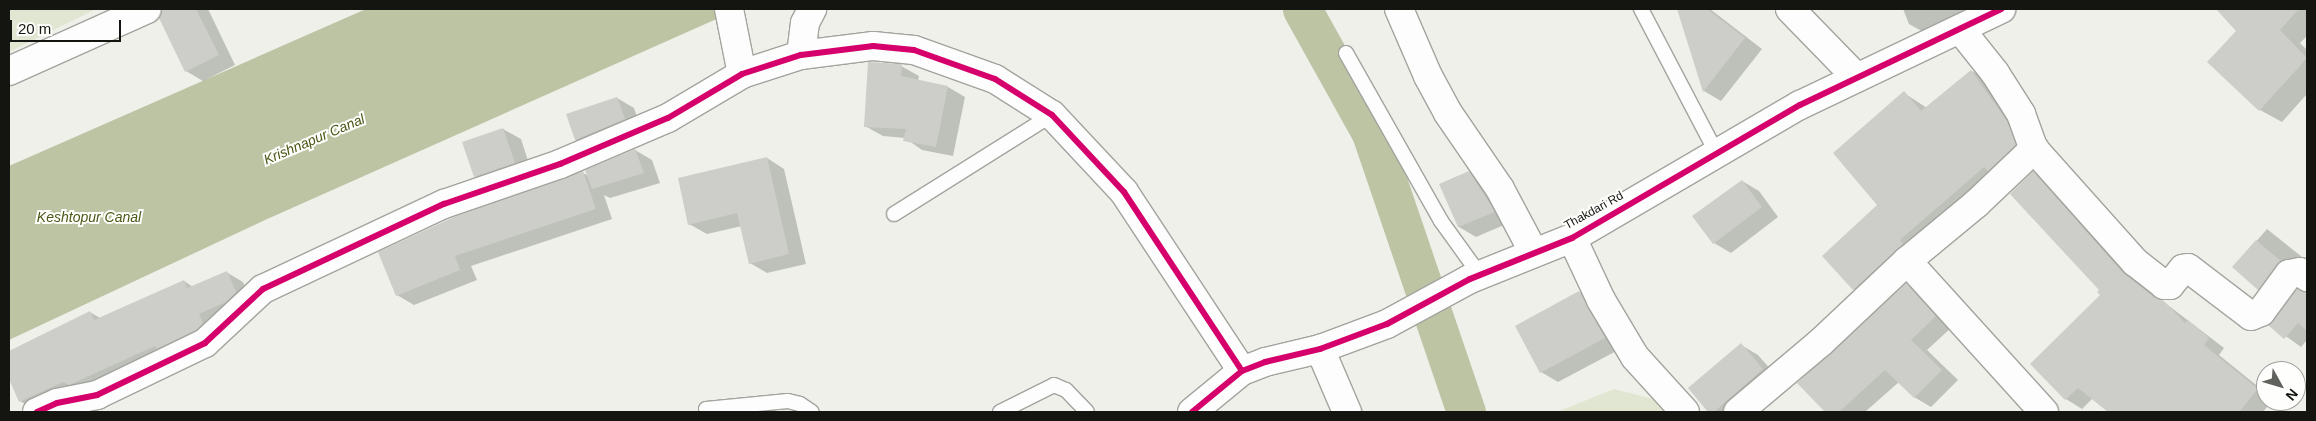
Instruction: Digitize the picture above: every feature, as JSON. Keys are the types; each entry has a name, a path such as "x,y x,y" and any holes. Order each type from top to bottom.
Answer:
{"street":[{"path":"9,71 148,9"},
{"path":"801,55 805,23 812,9"},
{"path":"1399,9 1448,113 1500,189 1533,251"},
{"path":"1790,9 1857,78"},
{"name":"Thakdari Rd","path":"1192,412 1242,371 1265,362 1320,349 1387,324 1475,277 1533,251 1572,238 1800,105 2001,9"},
{"path":"729,12 742,74"},
{"path":"1960,28 1995,73 2021,114 2034,149 2135,262 2164,285 2170,285 2183,269 2188,268 2251,316 2261,312 2290,274 2300,272 2307,277"},
{"path":"37,412 57,403 97,396 205,342 263,289 444,204 560,164 668,118 742,74 801,55 872,46 914,50 995,78 1052,115 1124,192 1242,371"},
{"path":"1738,412 1820,343 1907,261 1977,203 2034,149"},
{"path":"1572,238 1601,300 1635,357 1685,412"},
{"path":"1907,261 2044,412"},
{"path":"1320,349 1347,412"}],"lane":[{"path":"1641,9 1717,154"},
{"path":"1346,53 1441,221 1475,277"},
{"path":"894,214 1052,115"},
{"path":"1000,412 1054,385 1066,390 1087,412"},
{"path":"706,409 788,401 800,404 812,412"}],"shaded area":[{"path":"9,9 96,9 9,52"},
{"path":"1614,389 1661,401 1672,412 1557,412"}],"water":[{"name":"Keshtopur Canal","path":"366,9 739,9 265,220 9,340 9,166"}],"building":[{"path":"162,9 196,9 219,55 185,72 159,18"},
{"path":"1677,9 1707,9 1745,38 1703,92"},
{"path":"2216,9 2299,9 2280,30 2307,58 2259,111 2207,62 2236,31"},
{"path":"868,62 902,64 901,76 948,86 936,147 903,141 906,129 864,127"},
{"path":"1971,70 2007,121 2016,145 1988,171 1984,167 1900,240 1903,244 1853,290 1822,256 1877,205 1833,153 1904,91 1921,111"},
{"path":"617,97 625,119 575,140 566,114"},
{"path":"503,128 515,163 474,177 462,142"},
{"path":"635,149 644,173 592,189 585,170"},
{"path":"767,157 789,254 749,264 737,213 688,225 678,178"},
{"path":"583,171 596,209 455,256 460,270 396,296 378,252 456,216"},
{"path":"1469,171 1495,212 1458,227 1439,184"},
{"path":"2033,171 2123,273 2154,297 2164,301 2185,323 2188,320 2209,338 2204,345 2256,387 2256,391 2239,412 2108,412 2078,388 2065,400 2030,364 2100,295 2097,292 2099,290 2010,194"},
{"path":"1742,180 1762,207 1713,244 1692,216"},
{"path":"2256,240 2281,261 2258,290 2232,267"},
{"path":"227,271 236,292 226,302 199,314 203,323 196,330 157,349 155,346 69,385 63,382 19,402 9,379 9,351 90,311 94,320 184,280 187,288"},
{"path":"1906,283 1936,316 1911,340 1942,370 1914,398 1885,370 1839,412 1825,412 1797,383"},
{"path":"2297,289 2307,292 2307,331 2298,323 2284,339 2268,325"},
{"path":"1579,291 1605,338 1540,373 1515,326"},
{"path":"1741,343 1763,369 1714,412 1708,412 1688,388"}],"waterway":[{"path":"1302,9 1371,133 1466,412"}],"cycle path":[{"path":"1192,412 1242,371 1265,362 1320,349 1387,324 1470,279 1572,238 1800,105 2001,9"},
{"path":"37,412 57,403 97,395 205,343 263,289 444,204 560,164 668,118 742,74 801,55 873,46 914,50 995,79 1052,115 1124,192 1242,371"}],"water label":[{"name":"Krishnapur Canal","path":"314,139"}]}
